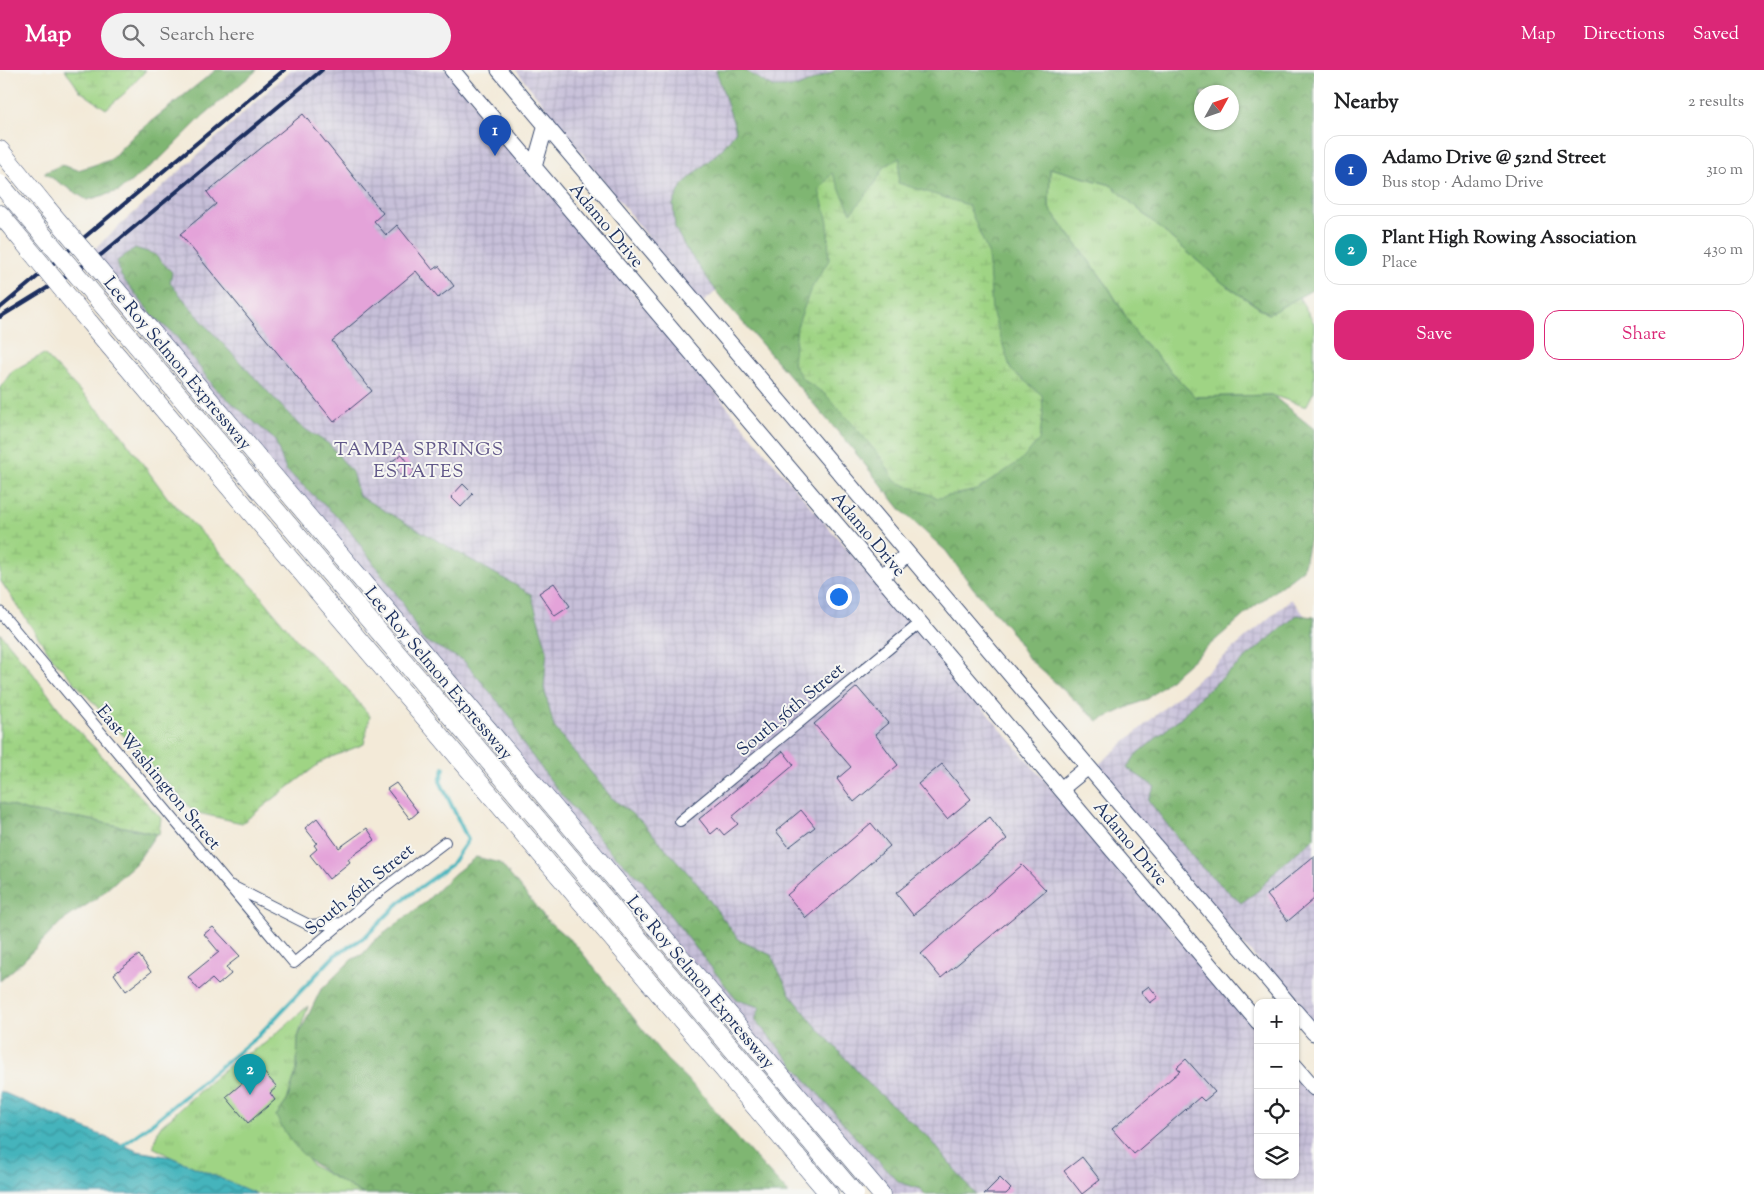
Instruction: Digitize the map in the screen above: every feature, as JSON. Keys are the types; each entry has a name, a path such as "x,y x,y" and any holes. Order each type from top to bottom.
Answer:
{"highway":[{"name":"Lee Roy Selmon Expressway","path":"0,138 4,155 47,208 881,1194"},
{"path":"0,184 855,1194"},
{"path":"0,214 10,232 34,256 830,1194"}],"main road":[{"name":"Adamo Drive","path":"452,70 1254,1017"},
{"name":"Adamo Drive","path":"499,70 1285,999"},
{"path":"534,167 546,125"},
{"path":"881,577 908,554"},
{"path":"1061,790 1088,767"},
{"path":"1299,1016 1314,1033"},
{"path":"1299,1071 1314,1088"}],"street":[{"name":"East Washington Street","path":"0,612 294,963"},
{"name":"South 56th Street","path":"680,821 920,623"},
{"name":"South 56th Street","path":"294,963 341,923 445,842"},
{"path":"226,884 309,924 341,923"}],"shaded area":[{"path":"291,70 448,70 779,469 1254,1026 1254,1179 1299,1179 1299,1079 1314,1096 1314,1194 882,1194 92,251"},
{"path":"516,70 1011,70 796,225 701,304"},
{"path":"1291,599 1314,626 1314,1028 1299,1011 1299,999 1291,999 1091,771"}],"green space":[{"path":"65,70 146,70 126,92 106,109 80,91"},
{"path":"216,70 257,70 204,115 162,157 119,191 87,200 44,173 61,165 78,170 110,160 135,134"},
{"path":"716,70 744,70 772,87 798,87 836,70 1314,70 1314,289 1269,314 1224,284 1111,185 1050,168 1049,208 1107,285 1137,335 1195,397 1272,395 1314,429 1311,531 1303,569 1251,609 1149,698 1098,721 1029,659 1008,627 973,588 946,551 901,510 851,447 719,295 685,247 675,228 673,204 682,185 723,148 736,131"},
{"path":"900,158 898,183 968,205 988,253 992,311 1011,370 1042,395 1043,414 1039,440 1020,461 977,490 938,498 895,481 881,458 857,429 826,395 803,379 793,364 797,327 810,291 829,260 828,222 819,190 832,173 851,213 874,185 885,166"},
{"path":"1050,168 1111,185 1224,284 1268,314 1299,297 1314,323 1314,391 1306,407 1272,395 1195,397 1137,335 1107,285 1049,208"},
{"path":"135,248 154,254 172,272 170,283 208,328 300,426 329,444 352,472 359,496 531,594 547,650 544,688 554,727 612,798 641,821 696,882 739,940 771,955 790,994 814,1024 869,1084 930,1139 975,1194 925,1194 920,1189 899,1182 857,1139 755,1020 760,1007 737,1000 643,881 609,850 560,793 520,740 514,721 464,661 422,639 403,603 344,523 286,470 275,440 215,388 176,336 153,316 121,276 117,261"},
{"path":"44,354 118,430 167,497 256,590 300,644 344,685 370,716 364,744 324,760 242,823 194,812 53,659 0,580 0,388 12,371"},
{"path":"1297,615 1314,617 1314,838 1277,869 1259,890 1241,903 1199,865 1148,800 1155,787 1127,768 1135,756 1181,717 1203,694"},
{"path":"0,633 29,668 65,717 161,818 159,834 81,818 28,811 0,802"},
{"path":"0,802 28,811 81,818 156,834 137,862 97,898 61,922 21,963 0,981"},
{"path":"476,857 500,863 548,921 576,945 666,1059 703,1095 738,1139 789,1194 363,1194 336,1179 302,1154 284,1131 276,1116 287,1101 297,1069 298,1037 320,991 351,960 363,954 374,941 423,904 454,874"},
{"path":"308,1006 298,1037 297,1069 287,1101 276,1116 313,1166 363,1194 257,1194 171,1157 153,1147 159,1128 206,1085 232,1063 264,1044"}],"water":[{"path":"0,1091 137,1151 171,1157 257,1194 0,1194"}],"building":[{"path":"303,114 383,213 374,221 386,235 397,225 433,270 439,266 454,286 438,298 416,271 332,341 372,391 334,422 180,234 216,204 207,192"},
{"path":"402,454 415,472 404,480 391,462"},
{"path":"463,484 473,494 461,507 451,497"},
{"path":"554,583 570,606 555,616 539,593"},
{"path":"857,687 888,723 875,734 898,765 854,802 837,779 851,767 814,724"},
{"path":"783,751 794,765 732,817 738,824 724,835 718,828 711,834 699,819"},
{"path":"942,764 971,799 947,819 918,784"},
{"path":"396,783 418,812 410,819 387,789"},
{"path":"801,810 815,827 789,847 776,831"},
{"path":"990,817 1007,839 913,915 896,893"},
{"path":"317,818 339,848 367,828 375,840 348,859 350,862 329,879 310,855 317,849 314,845 317,843 305,828"},
{"path":"871,823 890,846 806,918 787,895"},
{"path":"1314,856 1314,899 1288,921 1267,895"},
{"path":"1022,865 1046,890 941,978 921,954"},
{"path":"213,927 240,956 226,967 231,974 218,985 212,979 199,990 188,977 219,952 204,934"},
{"path":"139,955 151,972 126,991 114,974"},
{"path":"1149,986 1158,997 1150,1003 1141,992"},
{"path":"1186,1059 1215,1092 1204,1101 1200,1097 1134,1154 1112,1129 1180,1071 1177,1067"},
{"path":"260,1068 277,1087 270,1093 275,1100 248,1123 226,1097"},
{"path":"1082,1157 1100,1180 1082,1194 1064,1171"},
{"path":"1000,1178 1011,1189 1006,1194 984,1194"}],"waterway":[{"path":"123,1145 259,1035 335,955 365,937 400,902 451,865 468,840 440,781 444,768"}],"railway":[{"path":"0,308 284,70"},
{"path":"0,317 102,254 322,70"}],"place":[{"name":"Adamo Drive @ 52nd Street","path":"495,156"},
{"name":"Plant High Rowing Association","path":"250,1095"}],"district":[{"name":"TAMPA SPRINGS ESTATES","path":"419,459"}]}
